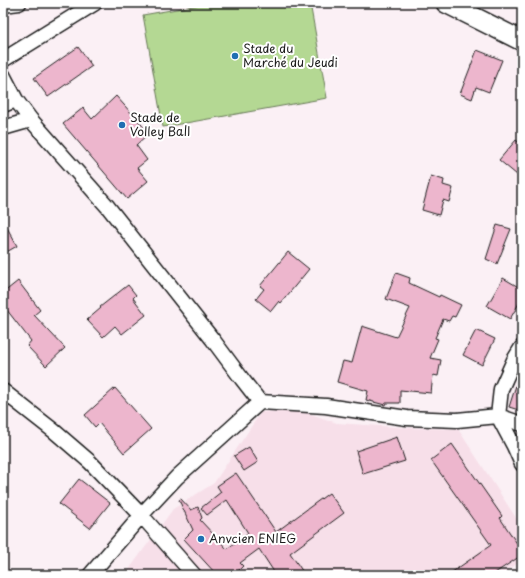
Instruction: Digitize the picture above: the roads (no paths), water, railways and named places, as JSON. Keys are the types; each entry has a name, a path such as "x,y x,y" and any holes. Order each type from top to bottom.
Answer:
{"main road":[{"path":"446,3 522,41"}],"street":[{"path":"3,5 19,3"},
{"path":"3,60 95,3"},
{"path":"3,75 16,100 31,120 108,207 260,402"},
{"path":"3,105 16,100"},
{"path":"3,128 31,120"},
{"path":"522,347 514,360 501,389 498,416 522,464"},
{"path":"3,391 54,431 90,462 142,516 194,575"},
{"path":"90,575 177,477 260,402 326,406 407,418 457,420 498,416 522,424"}],"place":[{"name":"Stade du Marché du Jeudi","path":"235,56"},
{"name":"Stade de Volley Ball","path":"122,125"},
{"name":"Anvcien ENIEG","path":"201,539"}]}
